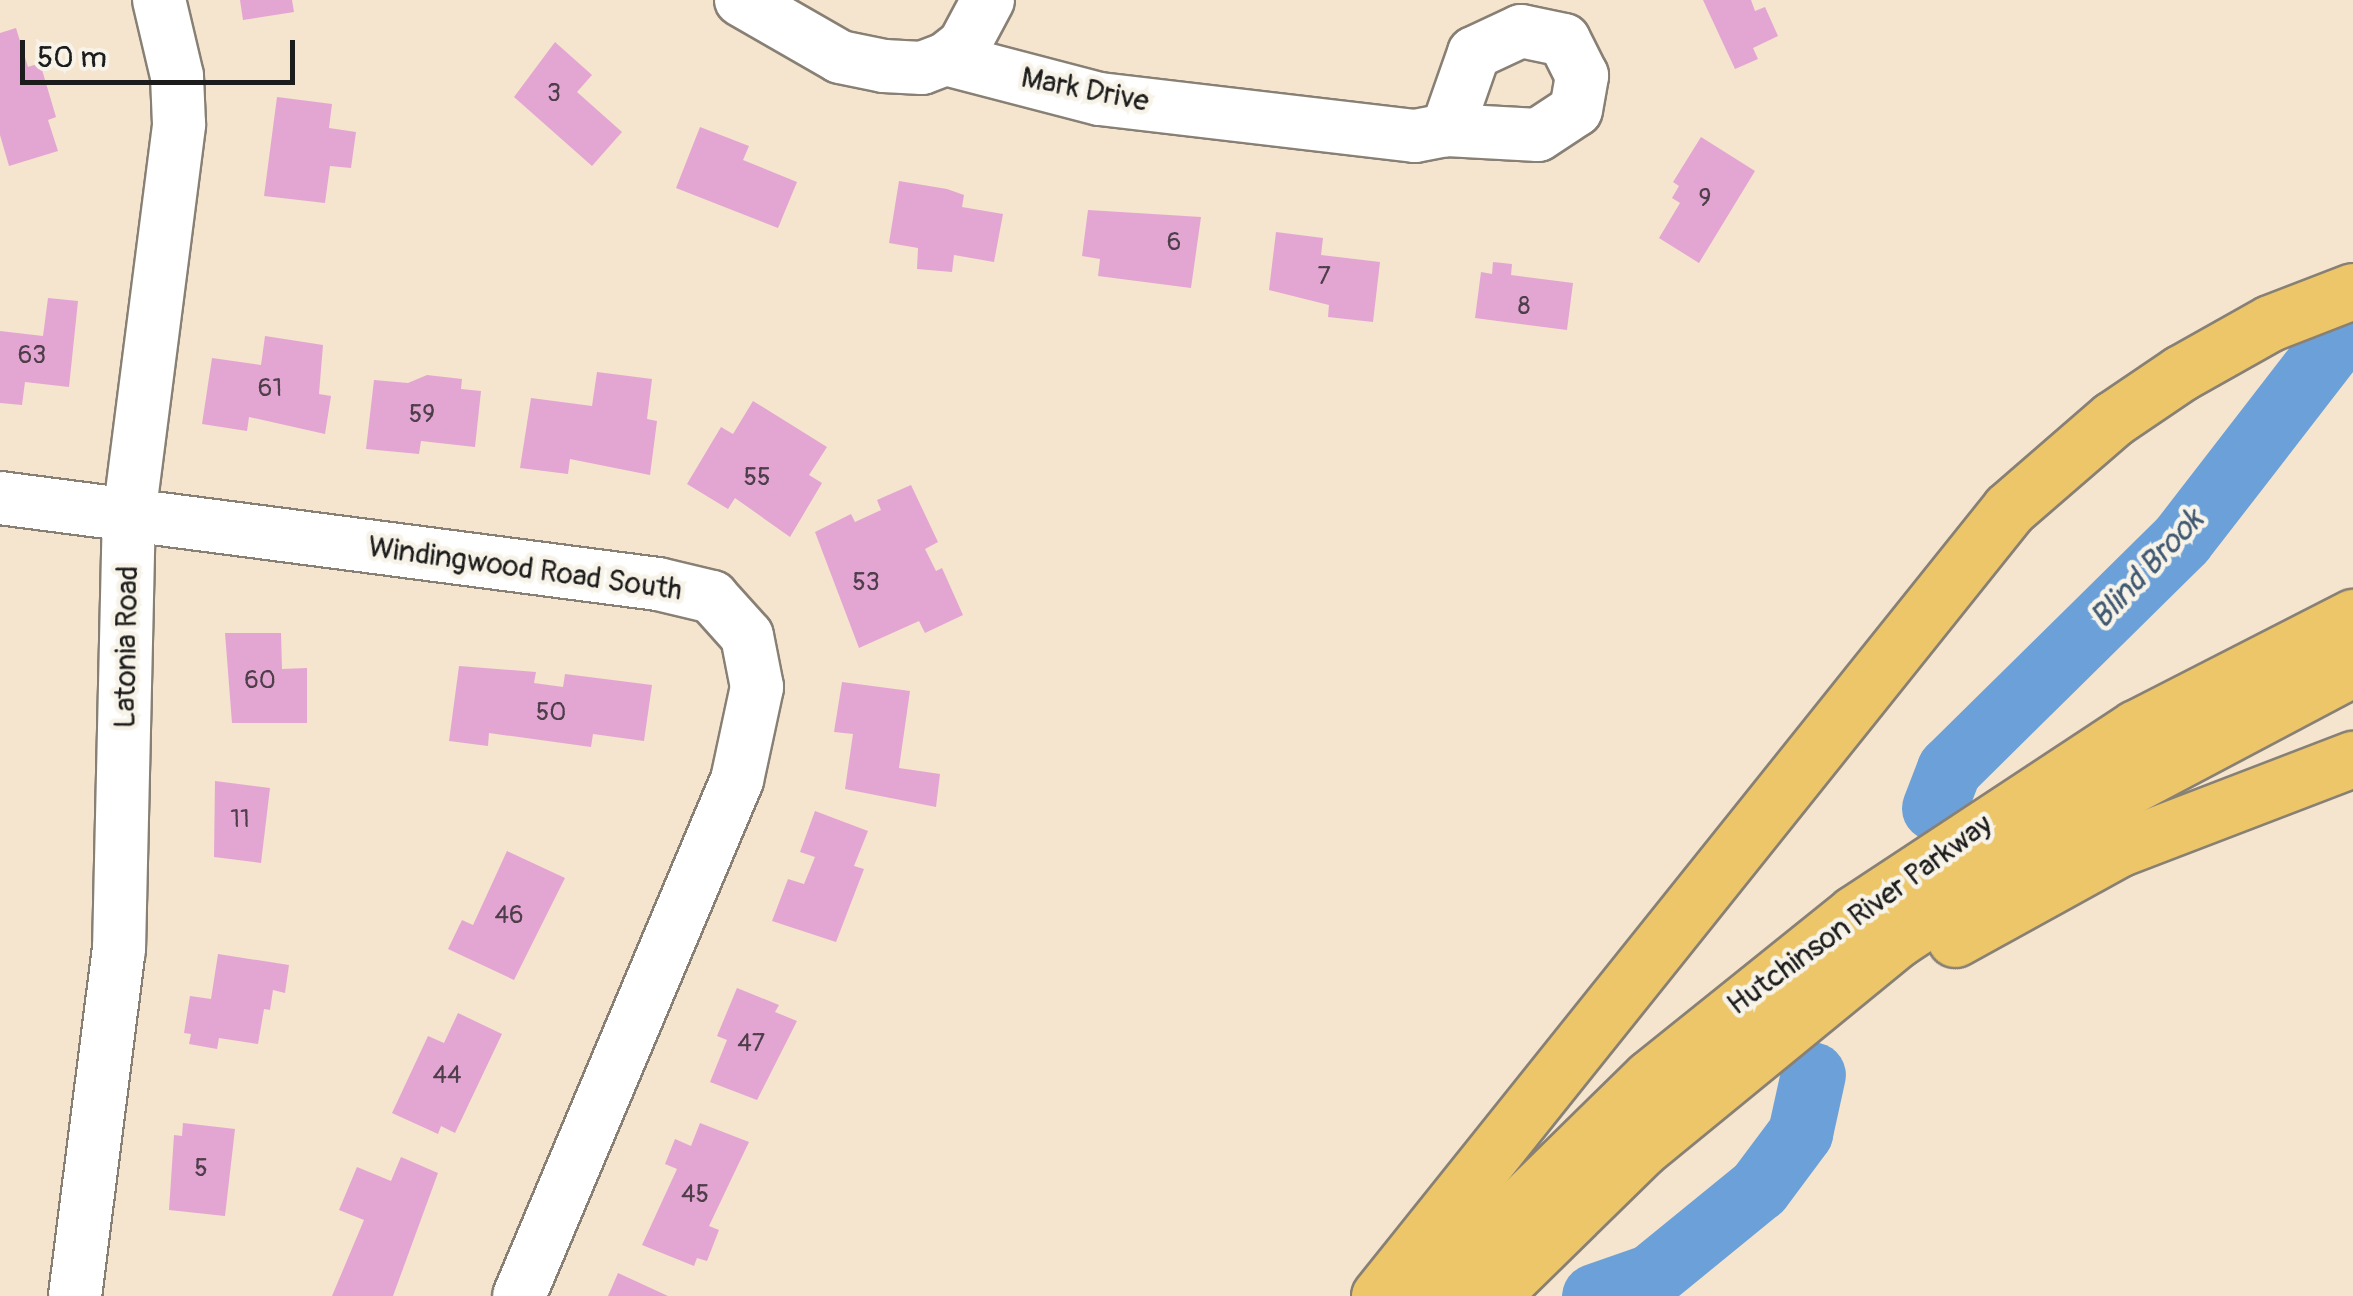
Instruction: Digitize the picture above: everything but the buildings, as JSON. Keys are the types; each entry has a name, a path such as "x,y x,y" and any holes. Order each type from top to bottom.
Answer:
{"highway":[{"path":"1379,1296 1978,542 2112,420 2241,338 2353,290"},
{"name":"Hutchinson River Parkway","path":"1428,1296 1564,1157 1753,991 1895,884 2079,762 2353,617"},
{"name":"Hutchinson River Parkway","path":"1490,1296 1592,1194 1792,1019 1951,902 2174,760 2353,668"},
{"path":"1592,1194 1870,995 1990,917 2118,848 2353,760"}],"street":[{"name":"Latonia Road","path":"75,1296 118,950 130,516 179,124 177,76 159,0"},
{"name":"Mark Drive","path":"741,0 840,57 922,68 946,58 1100,98 1416,136 1447,130"},
{"path":"946,58 964,45 988,0"},
{"name":"Windingwood Road South","path":"0,498 658,584 712,597 747,636 757,687 737,780 519,1296"}],"waterway":[{"name":"Blind Brook","path":"1934,808 1949,769 2182,539 2352,319"},
{"name":"Blind Brook","path":"1594,1296 1651,1276 1759,1188 1800,1133 1813,1074"}]}
